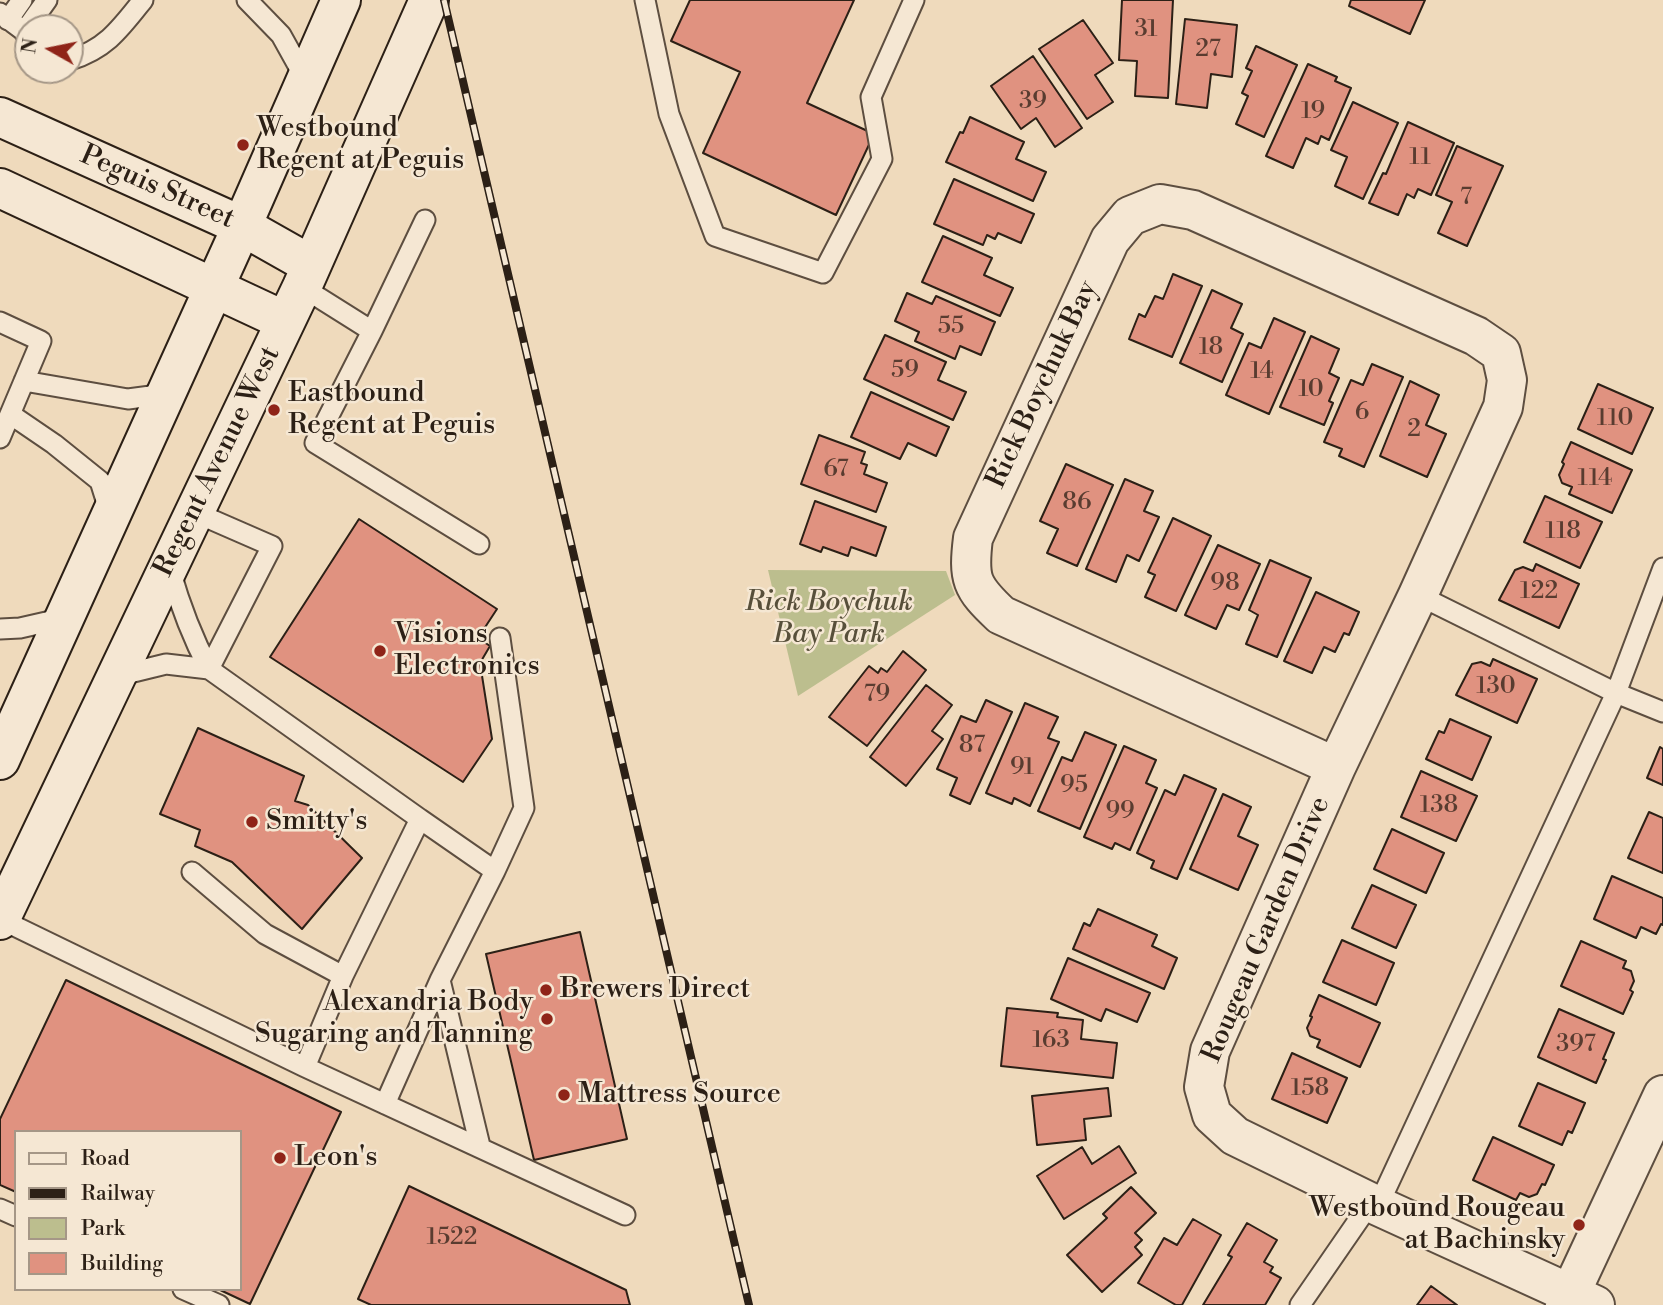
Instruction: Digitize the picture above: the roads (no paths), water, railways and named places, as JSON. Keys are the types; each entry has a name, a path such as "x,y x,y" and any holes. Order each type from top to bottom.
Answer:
{"street":[{"path":"7,733 111,515 341,0"},
{"name":"Regent Avenue West","path":"0,920 306,276 429,0"},
{"name":"Peguis Street","path":"0,117 242,226 306,276"},
{"path":"0,188 285,321"},
{"name":"Rick Boychuk Bay","path":"1336,767 1001,615 981,596 969,569 973,538 1110,240 1130,216 1160,204 1193,210 1476,336 1501,353 1507,380"},
{"name":"Rougeau Garden Drive","path":"1507,380 1503,407 1336,767 1210,1051 1204,1087 1212,1115 1235,1136 1577,1301"},
{"path":"1577,1301 1663,1095"}],"lane":[{"path":"4,17 22,0"},
{"path":"84,56 114,36 143,0"},
{"path":"247,0 281,35 306,81"},
{"path":"645,0 669,114 715,236 823,273 882,159 871,97 914,0"},
{"path":"425,220 315,443 479,544"},
{"path":"306,276 372,331"},
{"path":"0,323 41,341 0,438"},
{"path":"24,381 128,399 166,394"},
{"path":"10,414 54,444 100,481 111,515"},
{"path":"194,512 272,546 209,669"},
{"path":"169,566 181,610 209,669 495,871"},
{"path":"1300,1305 1375,1204 1616,693 1663,568"},
{"path":"1418,595 1616,693 1663,712"},
{"path":"0,629 19,628 64,618"},
{"path":"385,1104 440,980 524,808 500,638"},
{"path":"116,676 166,664 209,669"},
{"path":"305,1067 343,976 420,820"},
{"path":"192,872 265,934 343,976"},
{"path":"0,920 305,1067 625,1215"},
{"path":"440,980 480,1146"},
{"path":"188,1291 219,1305"}],"railway":[{"path":"444,0 749,1305"}],"place":[{"name":"Westbound Regent at Peguis","path":"243,145"},
{"name":"Eastbound Regent at Peguis","path":"274,410"},
{"name":"Visions Electronics","path":"380,651"},
{"name":"Smitty's","path":"252,822"},
{"name":"Brewers Direct","path":"546,990"},
{"name":"Alexandria Body Sugaring and Tanning","path":"547,1019"},
{"name":"Mattress Source","path":"564,1095"},
{"name":"Leon's","path":"280,1158"},
{"name":"Westbound Rougeau at Bachinsky","path":"1579,1225"}],"park label":[{"name":"Rick Boychuk Bay Park","path":"829,619"}]}
